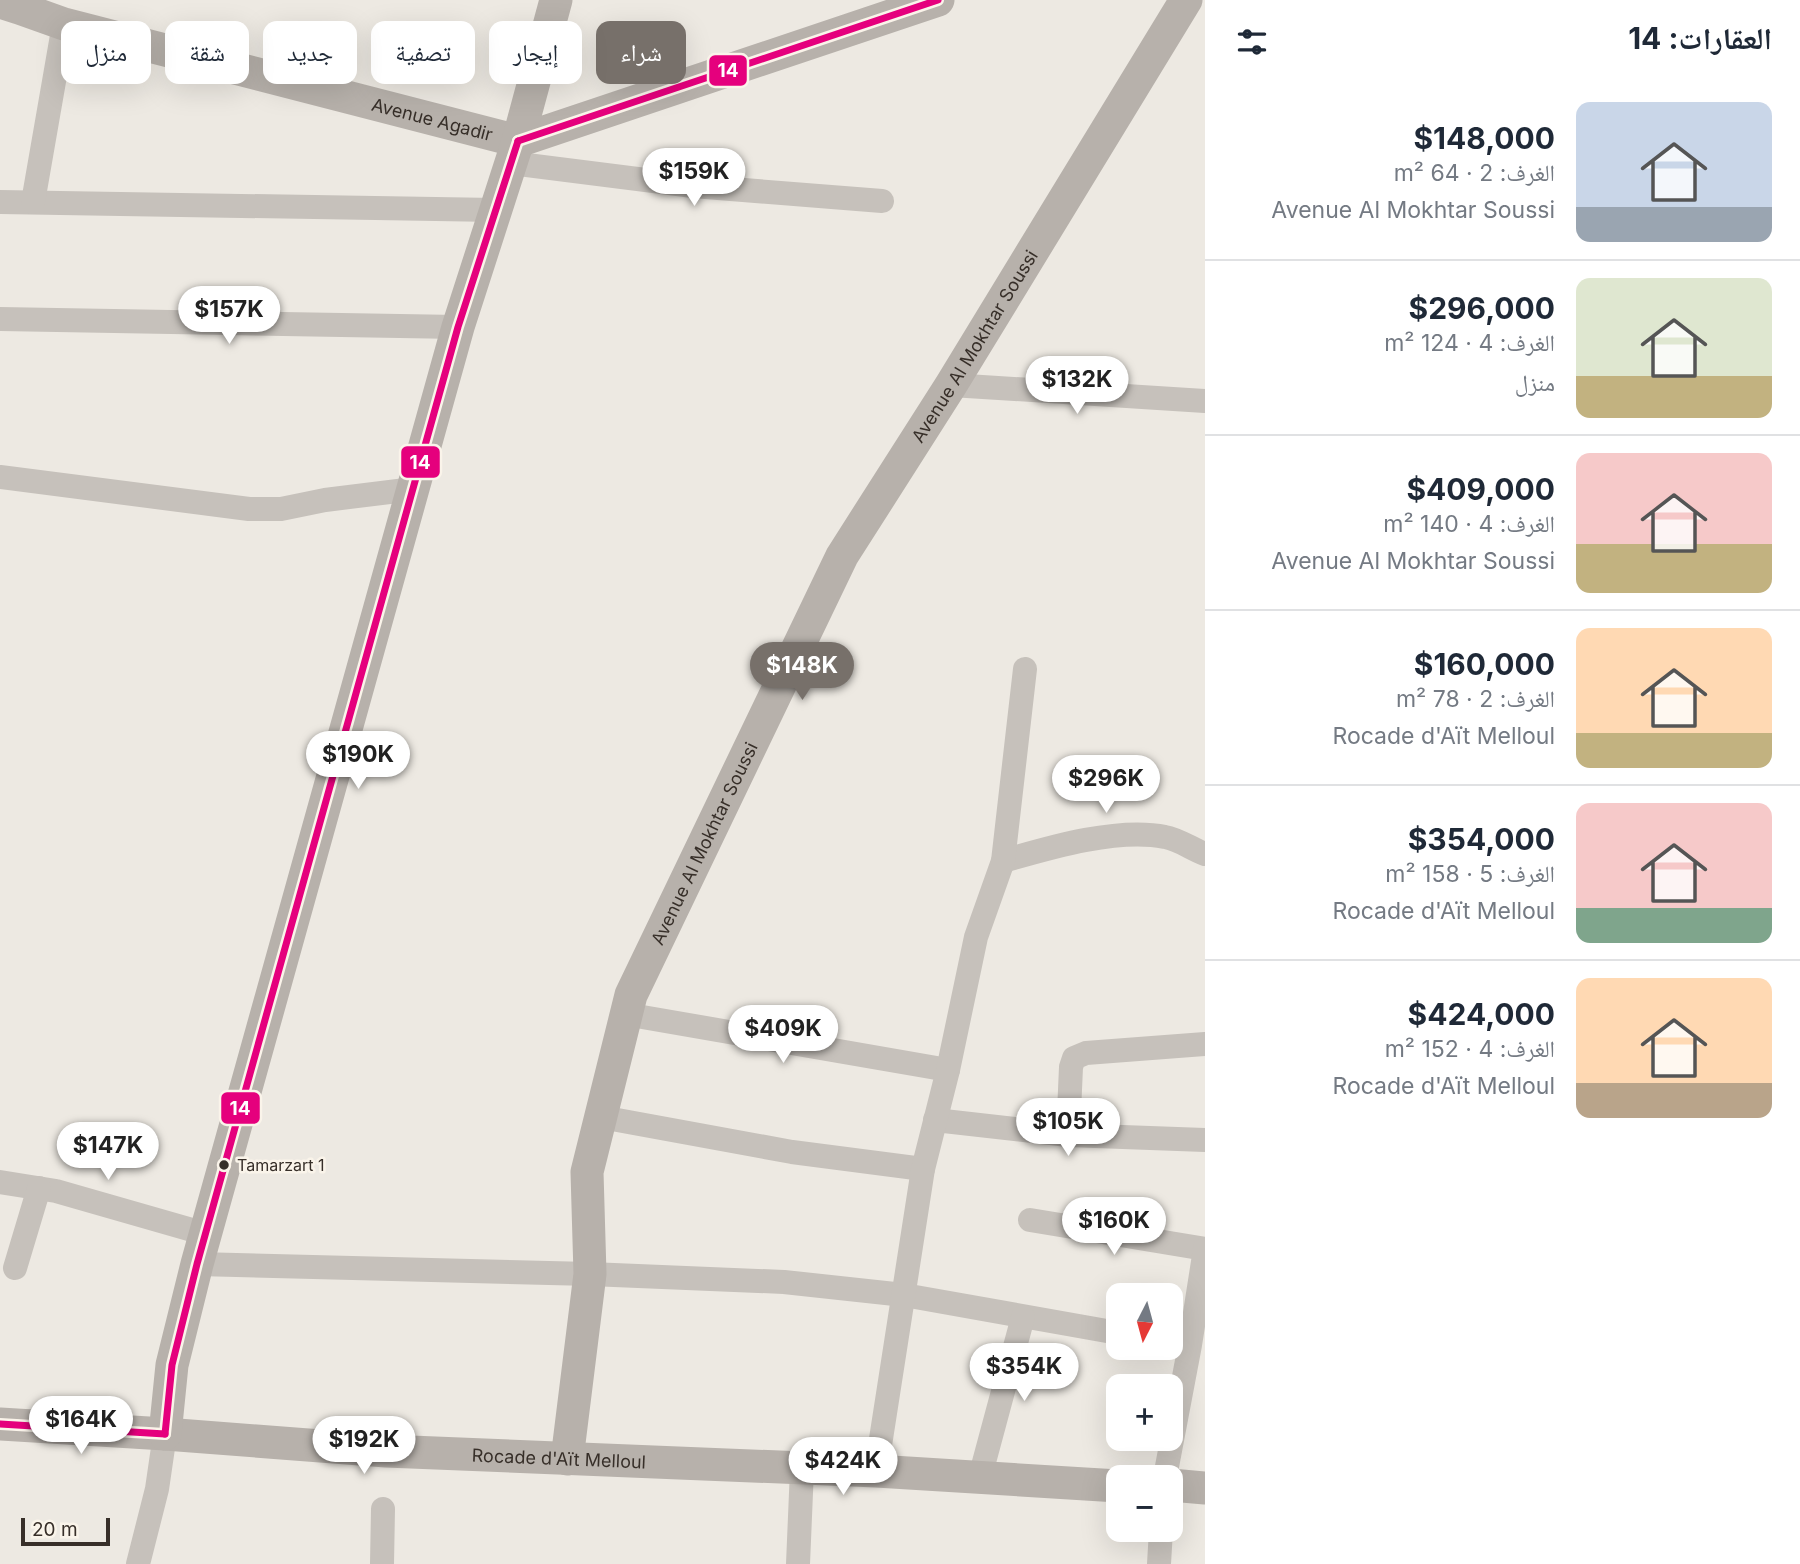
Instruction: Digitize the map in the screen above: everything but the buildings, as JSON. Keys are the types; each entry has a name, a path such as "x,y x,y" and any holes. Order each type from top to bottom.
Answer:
{"street":[{"path":"138,1564 157,1489 172,1365 201,1249 458,327 514,152 556,0"},
{"path":"514,152 938,0"},
{"name":"Avenue Al Mokhtar Soussi","path":"567,1458 590,1274 587,1172 631,995 842,556 951,385 1186,0"},
{"name":"Avenue Agadir","path":"13,3 61,23"},
{"path":"33,202 61,41"},
{"name":"Avenue Agadir","path":"151,49 514,152"},
{"path":"514,152 693,186 882,201"},
{"path":"0,202 496,210"},
{"path":"0,320 458,327"},
{"path":"951,385 1205,401"},
{"path":"0,477 249,509 281,509 325,500 414,489"},
{"path":"876,1471 923,1169 948,1070 976,937 1003,861 1025,669"},
{"path":"1003,861 1058,845 1126,834 1166,837 1205,854"},
{"path":"625,1014 948,1070"},
{"path":"1068,1135 1071,1067 1074,1058 1086,1054 1205,1044"},
{"path":"601,1117 792,1152 923,1169"},
{"path":"935,1120 1068,1135 1205,1140"},
{"path":"0,1182 56,1191 201,1249 590,1274 784,1282 904,1295 1106,1331"},
{"path":"15,1268 39,1188"},
{"path":"1030,1220 1205,1249 1167,1465"},
{"path":"980,1477 1023,1317"},
{"name":"Rocade d'Aït Melloul","path":"0,1424 165,1433 386,1451 876,1471 1106,1485"},
{"path":"798,1564 802,1469"},
{"path":"1183,1487 1205,1489"},
{"path":"382,1564 383,1509"},
{"path":"1159,1564 1160,1542"}],"transit line":[{"name":"14","path":"518,141 938,0"},
{"name":"14","path":"165,1434 172,1365 197,1264 458,327 518,141"},
{"name":"14","path":"0,1424 165,1434"}],"place":[{"name":"Tamarzart 1","path":"224,1165"}]}
